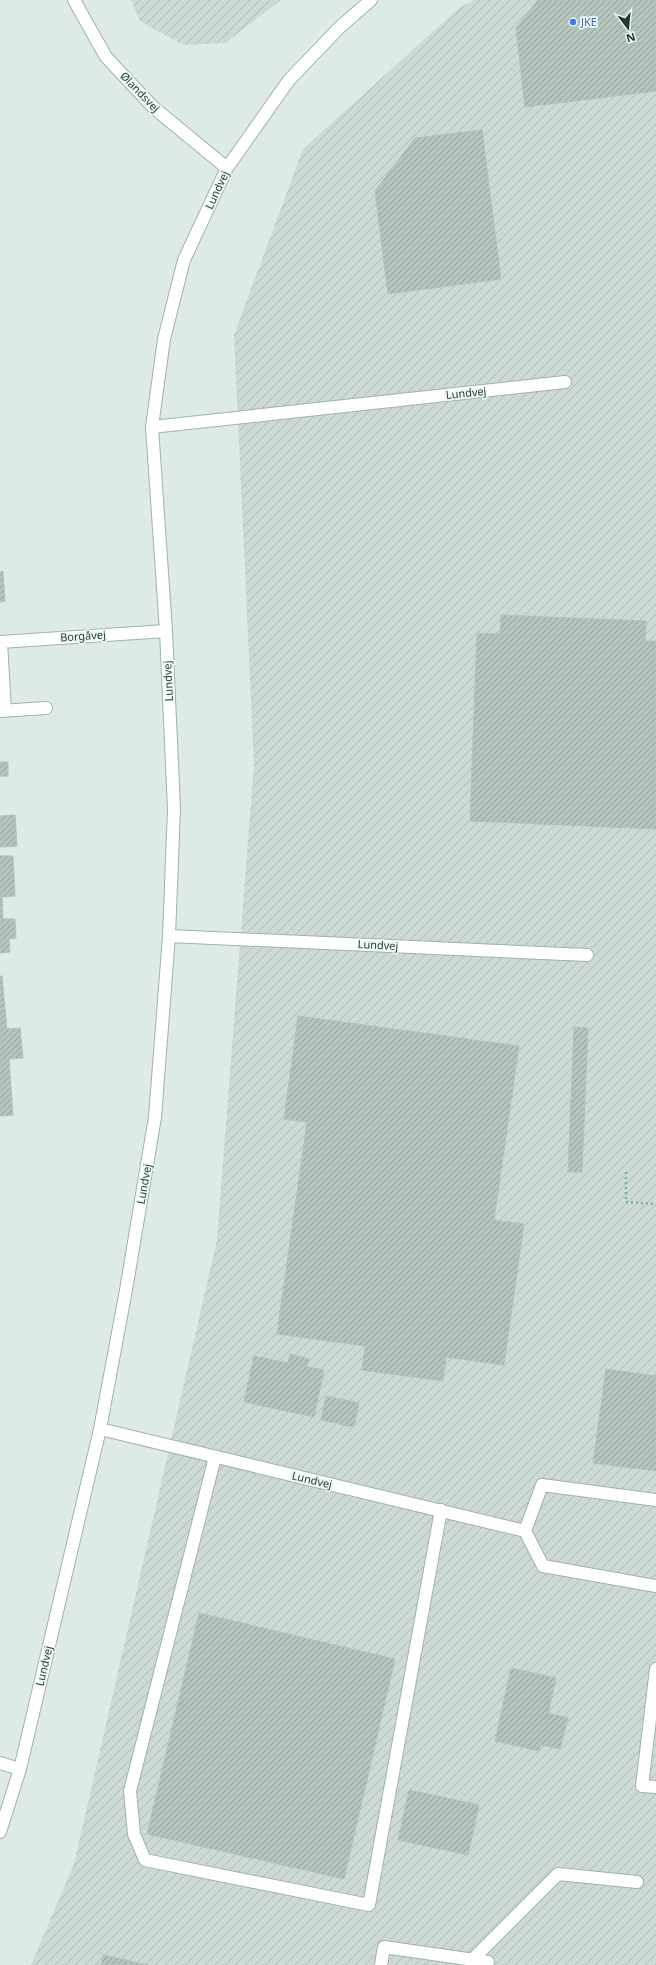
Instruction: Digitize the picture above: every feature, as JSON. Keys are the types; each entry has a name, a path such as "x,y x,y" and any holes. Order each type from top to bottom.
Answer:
{"street":[{"name":"Ølandsvej","path":"74,0 106,57 154,108 227,168"},
{"name":"Lundvej","path":"0,1832 20,1769 100,1429 126,1290 155,1117 169,936 174,808 166,631 152,426 164,338 184,260 227,168 288,80 340,27 371,0"},
{"name":"Lundvej","path":"152,426 565,382"},
{"name":"Borgåvej","path":"1,642 166,631"},
{"path":"1,642 3,711 46,708"},
{"name":"Lundvej","path":"169,936 587,954"},
{"name":"Lundvej","path":"100,1429 524,1531"},
{"path":"215,1457 130,1791 134,1834 145,1860 369,1905 441,1510"},
{"path":"656,1500 542,1485 524,1531 542,1566 656,1586"},
{"path":"656,1669 642,1786 656,1788"},
{"path":"0,1763 20,1769"},
{"path":"472,1960 558,1874 637,1882"},
{"path":"381,1965 384,1947 488,1962 487,1965"}],"path":[{"path":"626,1172 626,1202 656,1204"}],"shaded area":[{"path":"131,0 281,0 225,43 183,45 140,21"},
{"path":"475,0 656,0 656,1965 31,1965 74,1864 217,1240 254,764 234,335 303,149 459,8"}],"building":[{"path":"538,0 656,0 656,91 525,107 516,28"},
{"path":"482,130 501,279 388,294 375,191 415,138"},
{"path":"3,571 5,601 0,602 0,572"},
{"path":"501,615 646,621 645,641 656,641 656,829 470,821 477,633 500,634"},
{"path":"0,762 8,762 8,776 0,776"},
{"path":"15,815 17,846 0,847 0,816"},
{"path":"0,856 13,856 15,896 2,897 3,919 15,919 16,938 9,939 10,952 0,953"},
{"path":"0,976 2,976 7,1029 20,1028 23,1058 9,1059 13,1115 0,1116"},
{"path":"298,1016 519,1046 494,1220 524,1224 504,1365 446,1357 443,1381 362,1370 365,1346 277,1334 307,1122 284,1119"},
{"path":"574,1027 588,1028 582,1172 568,1172"},
{"path":"290,1354 309,1359 307,1367 324,1370 314,1417 244,1402 254,1356 288,1363"},
{"path":"606,1369 656,1376 656,1471 593,1463"},
{"path":"326,1396 359,1403 354,1427 321,1420"},
{"path":"199,1613 395,1659 344,1879 147,1834"},
{"path":"511,1668 556,1678 548,1713 568,1718 560,1749 541,1745 539,1751 495,1741"},
{"path":"409,1790 479,1805 468,1855 398,1840"},
{"path":"103,1955 148,1965 101,1965"}],"place":[{"name":"JKE","path":"573,22"}]}
